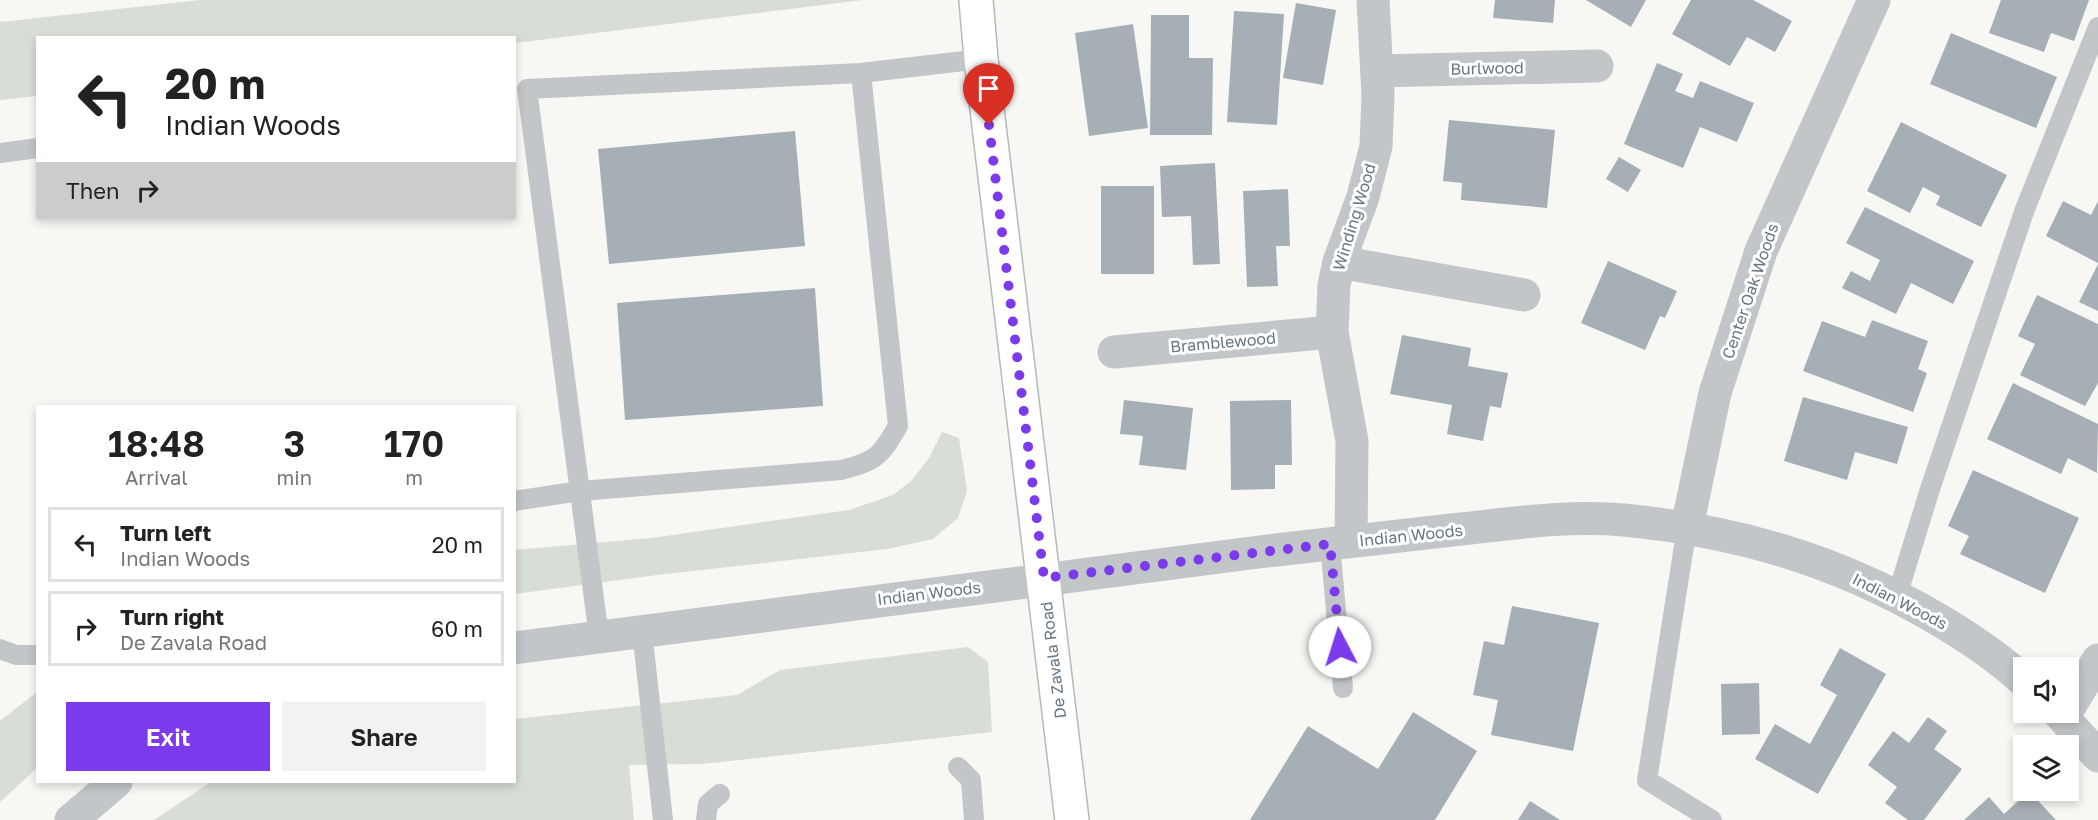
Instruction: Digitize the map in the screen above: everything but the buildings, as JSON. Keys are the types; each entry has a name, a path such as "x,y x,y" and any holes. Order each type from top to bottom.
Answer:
{"main road":[{"name":"De Zavala Road","path":"976,0 981,59 1072,820"}],"street":[{"name":"Winding Wood","path":"1340,543 1352,441 1332,332 1334,285 1339,262 1364,197 1376,146 1378,96 1373,0"},
{"name":"Center Oak Woods","path":"1687,528 1715,393 1761,251 1874,0"},
{"name":"Burlwood","path":"1377,71 1597,66"},
{"path":"1339,262 1524,295"},
{"name":"Bramblewood","path":"1114,352 1332,332"},
{"name":"Indian Woods","path":"516,648 1044,578 1340,543 1548,519 1620,520 1687,528 1763,543 1831,566 1897,596 1959,632 2013,673"},
{"path":"2079,690 2098,660"},
{"path":"2072,723 2098,756"},
{"path":"71,820 115,783"}],"lane":[{"path":"1897,596 1930,489 2025,209 2098,27"},
{"path":"599,637 580,491 521,90 861,73 981,59"},
{"path":"516,501 580,491 842,470 868,463 885,450 898,426 861,73"},
{"path":"0,153 36,148"},
{"path":"1687,528 1647,780 1713,820"},
{"path":"1340,543 1343,688"},
{"path":"642,631 663,820"},
{"path":"0,649 16,655 36,655"},
{"path":"958,767 971,780 974,820"},
{"path":"706,820 708,804 720,794"}],"shaded area":[{"path":"200,0 863,0 516,43 516,36 36,36 36,96 0,100 0,22"},
{"path":"942,432 959,438 967,491 958,518 933,539 887,549 657,575 516,594 516,550 651,538 849,510 893,495 911,481 929,458"},
{"path":"968,647 988,662 992,732 702,764 629,765 634,820 154,820 210,783 516,783 516,719 737,695 780,670"},
{"path":"36,693 36,769 0,802 0,721"}],"route":[{"path":"989,125 1044,578 1330,544 1340,647"}]}
